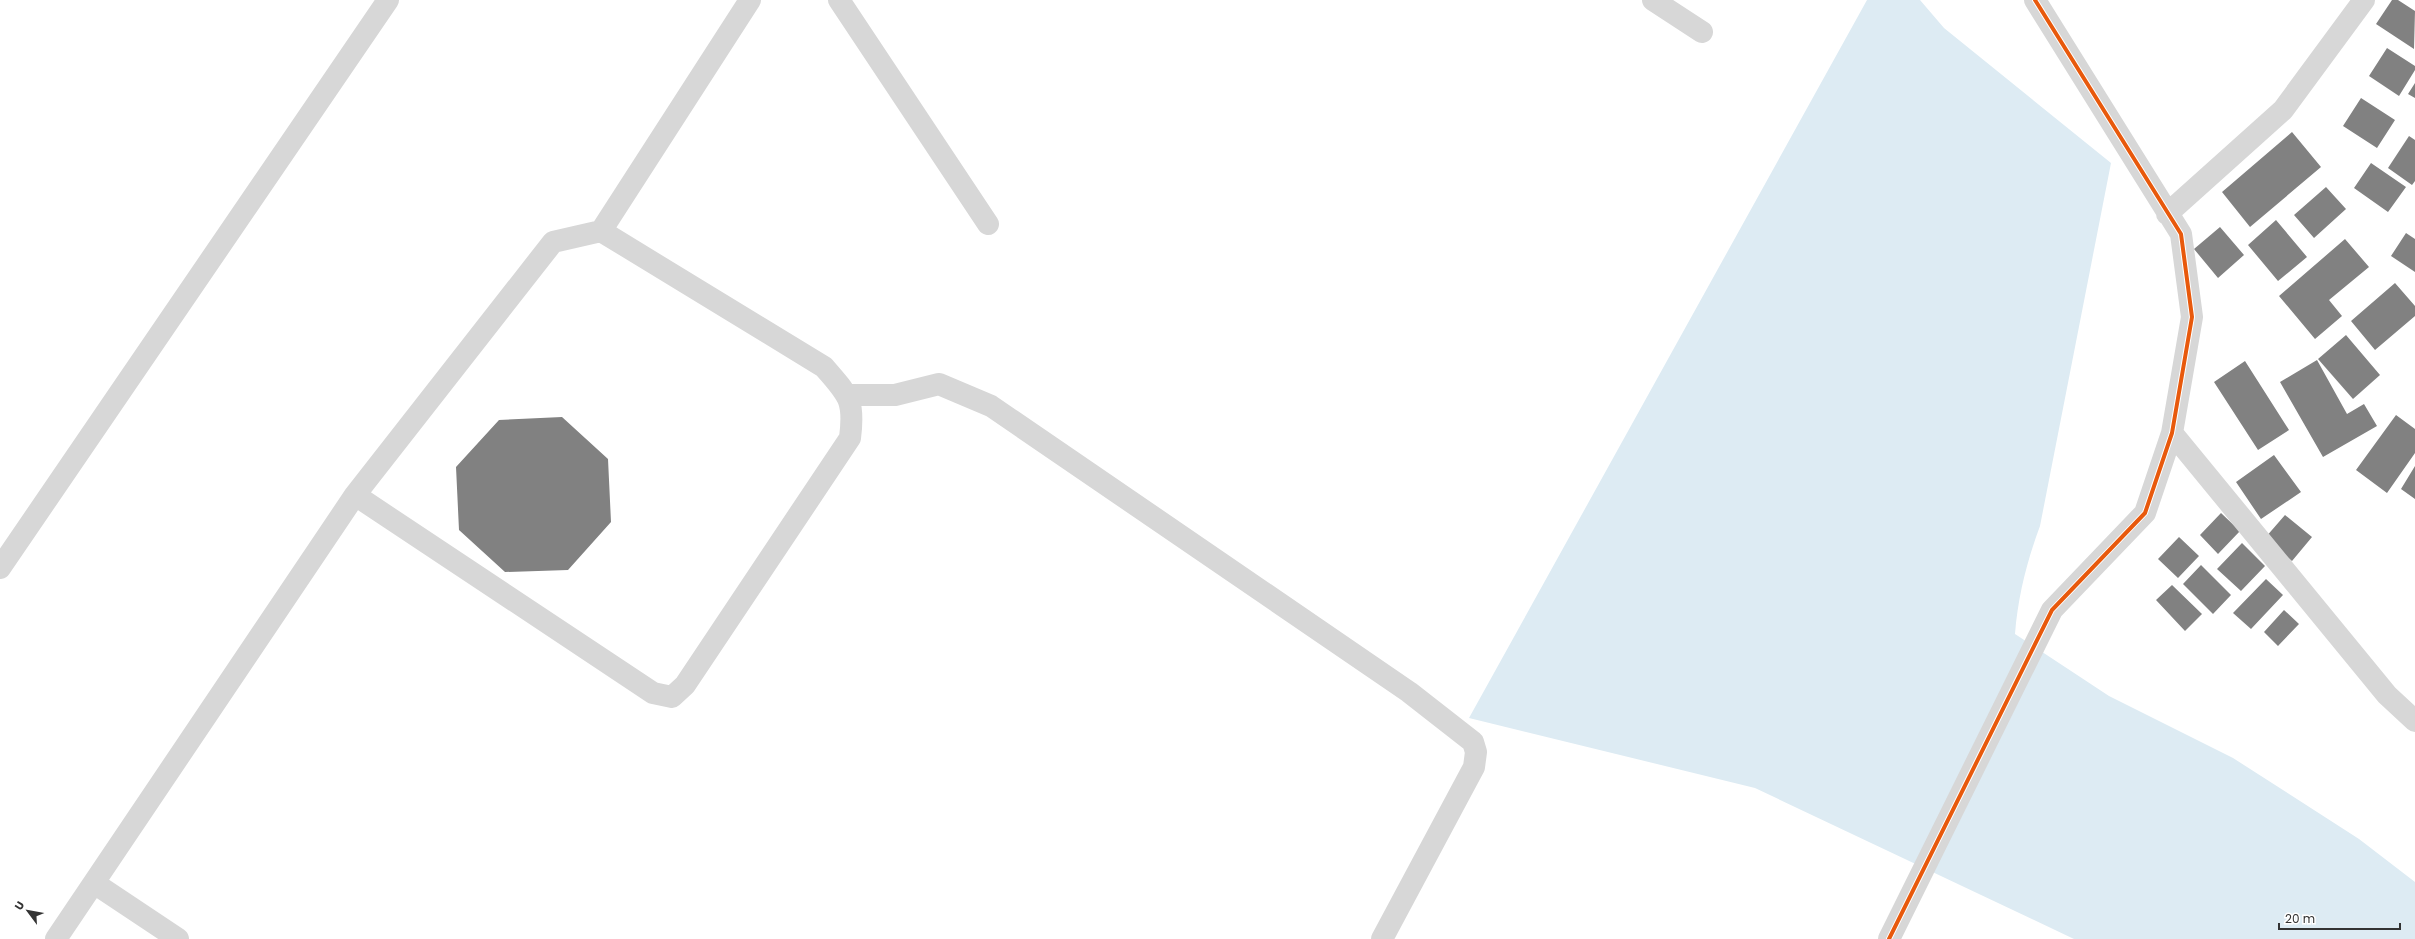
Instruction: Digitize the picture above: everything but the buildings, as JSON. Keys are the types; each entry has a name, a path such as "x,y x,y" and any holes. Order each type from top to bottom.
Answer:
{"street":[{"path":"0,568 388,0"},
{"path":"56,939 355,495 553,242 601,231 750,0"},
{"path":"839,0 988,224"},
{"path":"1653,0 1702,32"},
{"path":"1889,939 2052,610 2145,512 2172,433 2192,317 2180,234 2034,0"},
{"path":"2167,214 2283,110 2364,0"},
{"path":"355,495 652,693 672,697 689,678 850,438 853,417 849,395 824,367 601,231"},
{"path":"849,395 895,395 939,384 991,406 1409,692 1474,742 1476,752 1474,767 1382,939"},
{"path":"2172,433 2387,695 2415,721"},
{"path":"94,883 178,939"}],"shaded area":[{"path":"1867,0 1920,0 1944,28 2111,163 2040,526 2024,579 2018,606 2015,634 2109,696 2233,758 2359,839 2415,882 2415,939 2074,939 1755,788 1469,718"}],"cycle path":[{"path":"1889,939 2052,610 2145,513 2172,433 2192,317 2181,234 2035,0"}]}
